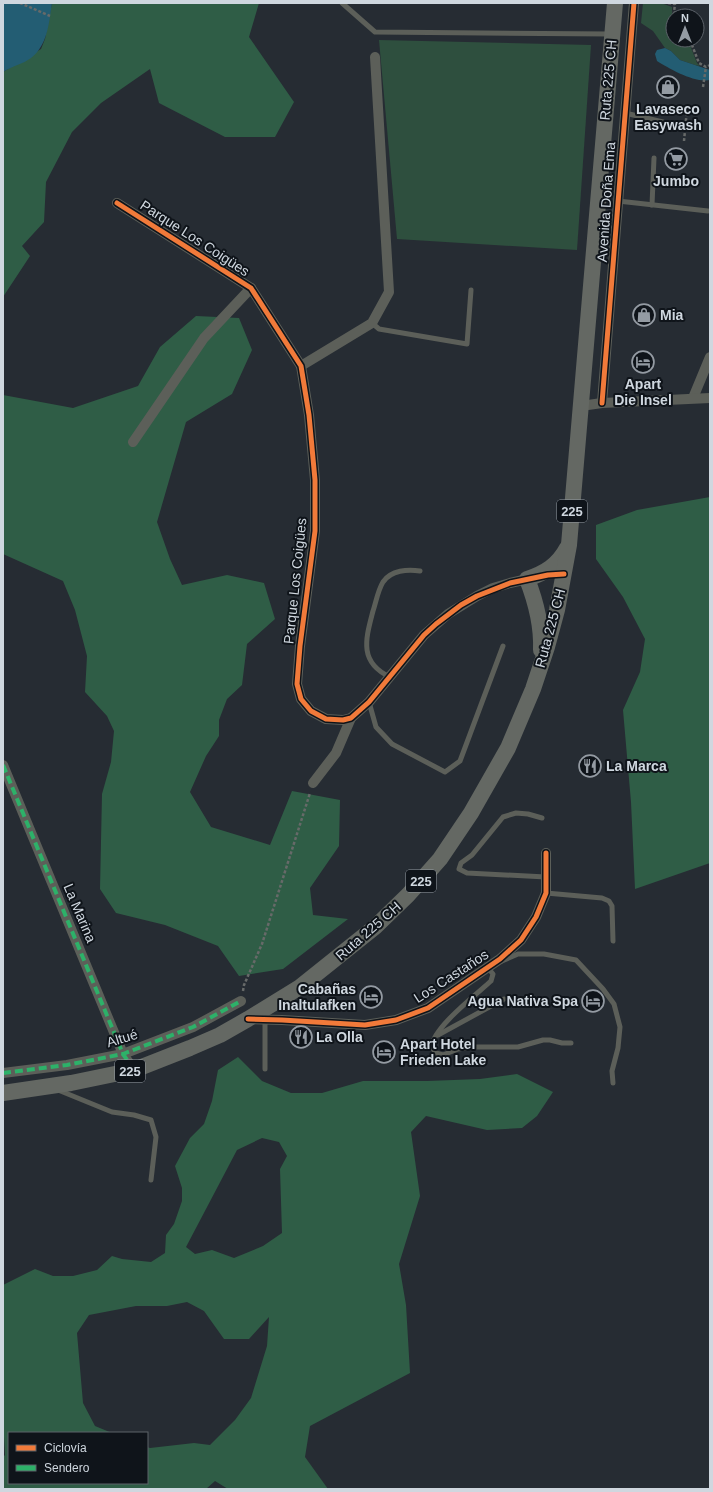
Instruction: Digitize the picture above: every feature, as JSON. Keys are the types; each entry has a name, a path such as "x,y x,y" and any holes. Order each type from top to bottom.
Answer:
{"main road":[{"name":"Ruta 225 CH","path":"248,1019 300,987 375,927 408,895 440,859 471,813 508,748 533,689 557,610 569,545 615,3"},
{"path":"539,670 541,656 540,627 535,599 527,579 545,572 553,566 569,545"},
{"name":"225","path":"3,1093 50,1086 134,1070 190,1048 248,1019"}],"street":[{"name":"Avenida Doña Ema","path":"602,403 634,3"},
{"path":"301,366 372,324 390,292 375,57"},
{"name":"Parque Los Coigües","path":"117,203 251,288 301,366 309,415 315,480 315,531 300,646 297,684 301,699 311,711 318,716 326,720 334,721 351,718"},
{"name":"Parque Los Coigües","path":"133,442 204,338 251,288"},
{"path":"693,398 710,357"},
{"path":"581,406 602,403 710,398"},
{"path":"313,783 336,753 351,718 369,702 424,635 448,614 476,596 493,588 527,579 564,574"},
{"name":"La Marina","path":"3,765 124,1054 134,1070"},
{"name":"Los Castaños","path":"248,1019 352,1025 379,1024 396,1020 428,1008 488,968 521,940 536,917 546,893 546,853"},
{"name":"Altué","path":"3,1073 67,1065 124,1054 194,1027 241,1001"}],"lane":[{"path":"342,3 375,32 612,34"},
{"path":"625,113 663,122"},
{"path":"652,205 654,158"},
{"path":"618,201 708,211"},
{"path":"372,324 379,329 467,344 471,290"},
{"path":"390,677 374,666 366,647 366,639 377,597 383,582 390,576 404,570 420,571"},
{"path":"369,702 376,727 392,744 444,772 460,761 503,646"},
{"path":"542,818 528,814 516,813 503,817 472,856 461,863 459,869 468,873 546,877"},
{"path":"546,893 602,898 609,901 612,906 613,941"},
{"path":"571,1043 543,1040 518,1047 468,1047 443,1055 436,1053 433,1050 432,1043 450,1018 491,981 493,974 488,968 518,954 544,954 576,960 603,988 614,1004 618,1015 620,1038 612,1064 613,1083"},
{"path":"435,1037 504,999"},
{"path":"265,1019 265,1068"},
{"path":"50,1086 112,1112 134,1115 151,1120 156,1137 151,1180"}],"path":[{"path":"20,3 50,16"},
{"path":"668,3 675,4 674,8"},
{"path":"693,48 699,63 706,67"},
{"path":"706,67 710,65"},
{"path":"703,85 706,67"},
{"path":"684,141 687,109"},
{"path":"241,1001 244,985 262,944 313,783"}],"green space":[{"path":"52,3 259,3 249,37 294,102 275,137 225,137 159,103 150,69 101,103 72,132 46,182 44,222 22,246 30,256 3,297 3,72 41,49 45,39"},
{"path":"643,3 661,3 672,7 665,8 665,48 653,31 641,23"},
{"path":"379,40 591,45 577,250 397,239"},
{"path":"665,48 691,48 697,63 700,66 680,60 671,51"},
{"path":"196,316 239,318 252,350 232,394 186,422 157,522 170,559 182,585 227,575 264,583 275,619 247,644 242,685 227,699 219,720 219,736 206,756 190,792 211,827 270,845 292,791 340,800 339,846 310,888 313,915 348,919 283,969 239,976 218,946 165,925 116,913 100,889 102,794 111,762 114,731 107,716 85,692 87,656 75,610 63,581 3,554 3,395 73,408 138,386 160,347"},
{"path":"710,497 710,863 635,889 631,802 623,710 640,672 645,639 623,597 596,559 596,525 637,510"},
{"path":"238,1057 262,1081 291,1093 322,1093 363,1081 480,1079 517,1074 553,1092 537,1116 522,1128 487,1130 426,1116 411,1132 420,1196 399,1264 406,1305 410,1373 310,1426 305,1457 328,1489 228,1489 215,1481 206,1489 3,1489 3,1457 5,1455 3,1419 3,1285 35,1269 53,1276 73,1276 97,1270 112,1256 122,1259 151,1262 165,1253 166,1235 174,1224 182,1201 182,1188 175,1166 190,1138 204,1124 212,1101 218,1070","holes":["262,1138 279,1142 287,1156 280,1169 282,1233 263,1246 234,1258 212,1250 195,1254 186,1247 237,1150","187,1302 204,1311 224,1339 249,1339 269,1317 267,1346 251,1398 235,1420 210,1445 194,1443 148,1447 148,1484 8,1484 8,1432 110,1432 95,1426 83,1403 77,1333 89,1315 136,1306 167,1306"]}],"water":[{"path":"3,3 52,3 47,33 37,53 25,62 3,72"},
{"path":"665,48 671,51 680,60 710,70 710,80 690,77 657,61 655,54 657,50"}],"marked path":[{"path":"3,765 123,1054 134,1070"},
{"path":"3,1073 67,1065 123,1054 193,1027 241,1001"}],"cycle path":[{"path":"602,403 634,3"},
{"path":"117,203 251,288 301,366 309,415 315,480 315,531 300,646 297,684 301,699 311,711 326,719 343,720 351,718 369,702 424,635 461,605 477,596 510,583 548,575 564,574"},
{"path":"248,1019 365,1025 396,1020 428,1008 500,959 521,940 536,917 546,893 546,853"}],"place":[{"name":"Lavaseco Easywash","path":"668,87"},
{"name":"Jumbo","path":"676,159"},
{"name":"Mia","path":"644,315"},
{"name":"Apart Die Insel","path":"643,362"},
{"name":"La Marca","path":"590,766"},
{"name":"Cabañas Inaltulafken","path":"371,997"},
{"name":"Agua Nativa Spa","path":"593,1001"},
{"name":"La Olla","path":"301,1037"},
{"name":"Apart Hotel Frieden Lake","path":"384,1052"}]}
